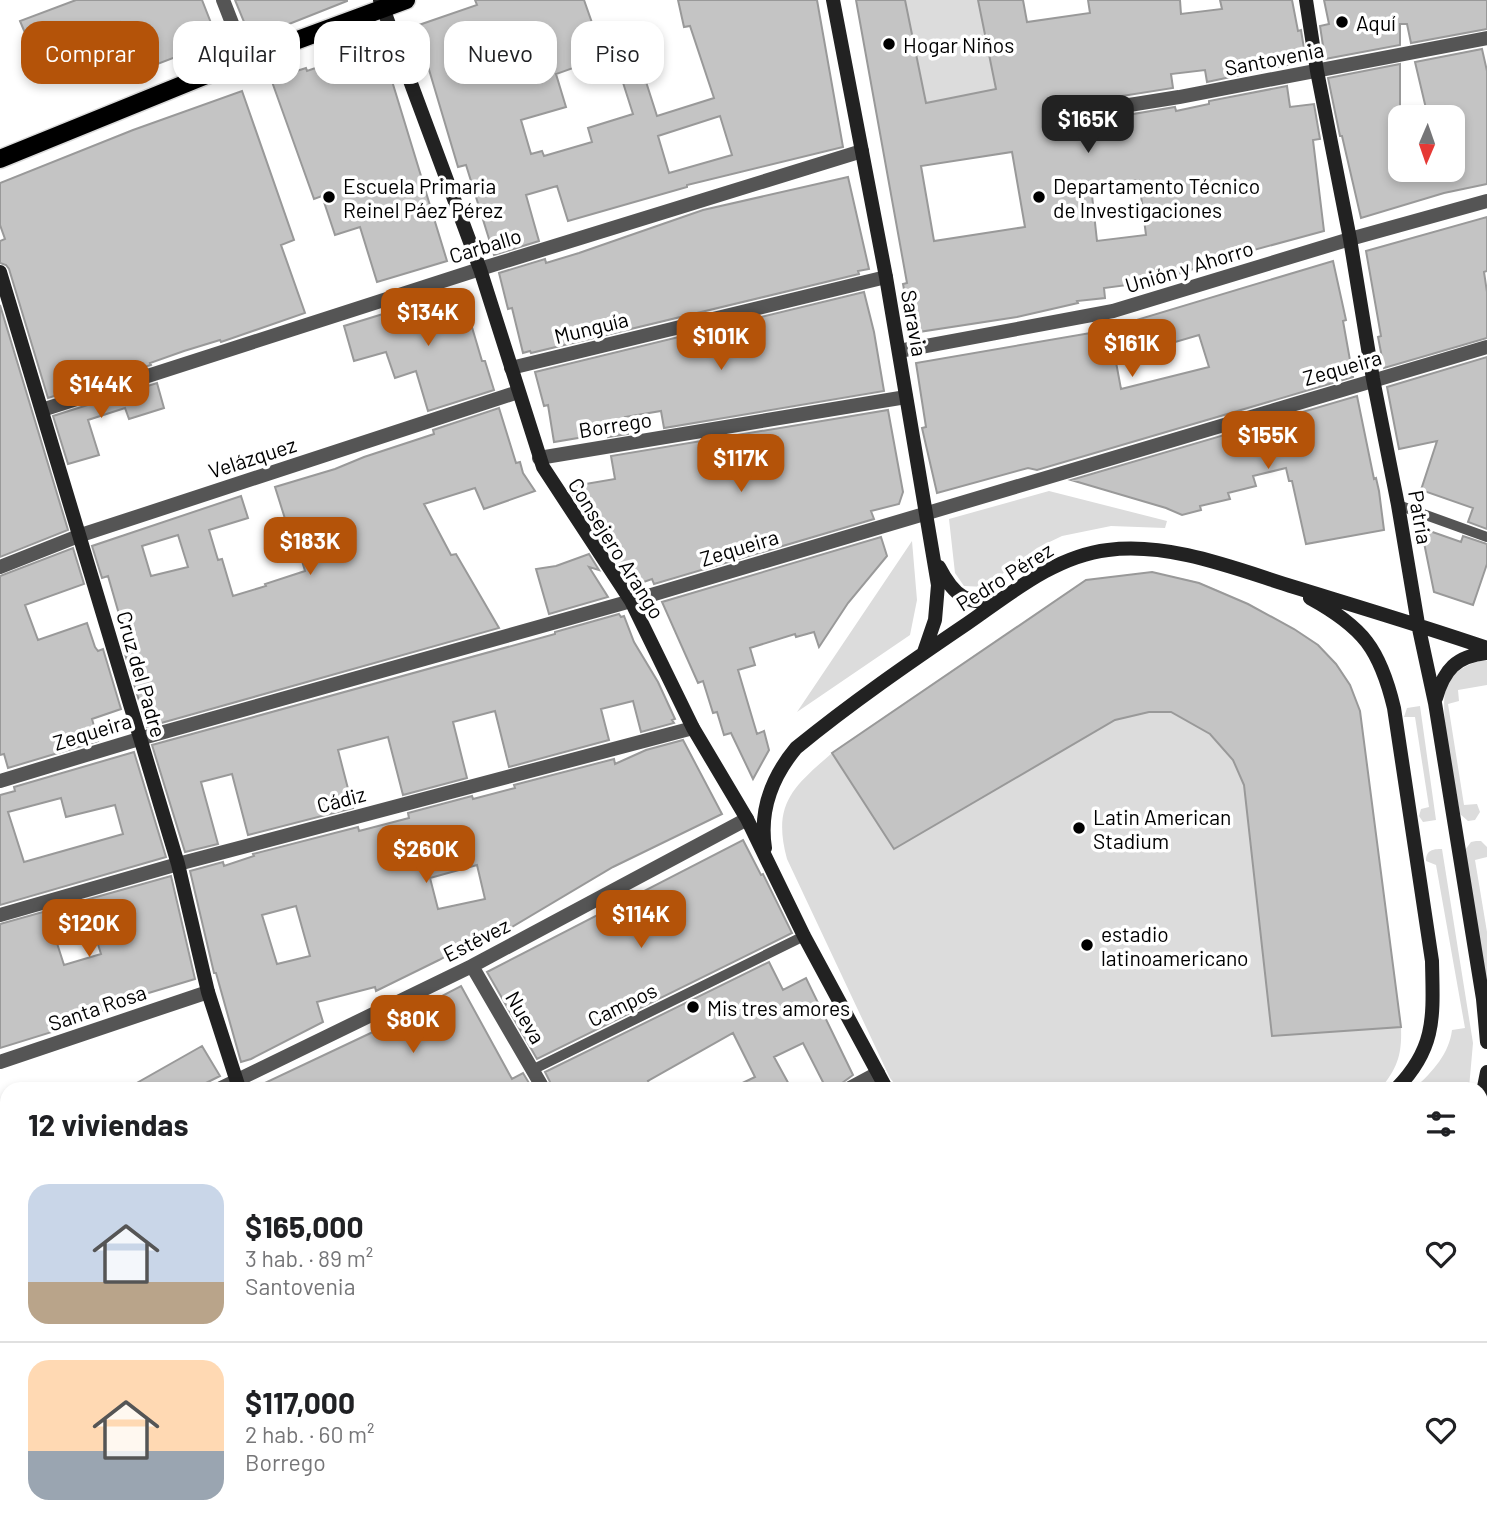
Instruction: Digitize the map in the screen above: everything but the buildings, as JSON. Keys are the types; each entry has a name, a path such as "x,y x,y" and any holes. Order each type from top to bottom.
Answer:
{"main road":[{"path":"300,38 382,4 406,0"},
{"path":"0,159 186,84"}],"street":[{"path":"223,0 231,21"},
{"name":"Saravia","path":"833,0 886,277 938,585 938,603 924,652"},
{"name":"Patria","path":"1306,0 1373,379 1435,703 1483,999 1487,1042"},
{"name":"Consejero Arango","path":"382,4 480,269 539,458 550,479 631,601 693,728 767,856 804,936 883,1082"},
{"name":"Santovenia","path":"1067,115 1487,38"},
{"name":"Carballo","path":"42,410 480,269 862,151"},
{"name":"Unión y Ahorro","path":"899,351 1112,311 1487,201"},
{"name":"Cruz del Padre","path":"0,272 178,864 208,992 236,1082"},
{"name":"Munguía","path":"511,368 886,277"},
{"name":"Zequeira","path":"0,781 139,739 631,601 1487,347"},
{"name":"Velázquez","path":"0,567 80,535 519,392"},
{"name":"Borrego","path":"539,458 906,397"},
{"name":"Pedro Pérez","path":"747,819 759,811 766,801 782,765 796,748 924,652 1002,600 1067,561 1085,554 1124,549 1176,554 1418,624 1487,650"},
{"path":"934,560 945,579 968,601 985,603 1002,600"},
{"path":"1281,583 1344,620 1362,634 1377,656"},
{"path":"1386,615 1375,618 1370,623 1369,630 1388,682 1394,708 1432,961 1431,1030 1418,1063 1402,1082"},
{"path":"1435,703 1444,675 1452,666 1464,658 1487,650"},
{"name":"Cádiz","path":"0,915 178,864 693,728"},
{"name":"Pedro Pérez","path":"766,801 764,832 767,856"},
{"name":"Estévez","path":"243,1082 472,966 747,819"},
{"name":"Nueva","path":"472,966 540,1082"},
{"name":"Santa Rosa","path":"0,1062 208,992"},
{"path":"861,1082 878,1073"}],"lane":[{"path":"1398,505 1487,537"},
{"name":"Campos","path":"532,1069 804,936"}],"shaded area":[{"path":"905,0 978,0 996,89 926,103"},
{"path":"1049,491 1167,521 1165,528 1111,526 1062,536 1037,548 985,587 964,586 955,573 949,519"},
{"path":"912,541 917,600 910,635 797,712"},
{"name":"Latin American Stadium","path":"1152,572 1200,583 1291,628 1324,652 1339,668 1360,711 1401,1027 1400,1053 1385,1082 893,1082 890,1078 787,859 782,824 784,810 789,798 806,776 832,753 1086,580"},
{"path":"1480,661 1487,661 1487,685 1458,690 1459,701 1448,704 1464,805 1477,804 1480,812 1475,820 1468,821 1460,814 1448,748 1445,697 1447,686 1456,673"},
{"path":"1420,706 1436,820 1423,822 1419,816 1421,809 1429,807 1415,717 1404,717 1407,708"},
{"path":"1481,841 1487,847 1487,857 1475,860 1487,932 1487,990 1465,850 1471,842"},
{"path":"1442,849 1473,1043 1470,1082 1421,1082 1439,1062 1452,1030 1465,1028 1436,865 1426,861 1427,854"}],"place":[{"name":"Aquí","path":"1342,22"},
{"name":"Hogar Niños","path":"889,44"},
{"name":"Escuela Primaria Reinel Páez Pérez","path":"329,197"},
{"name":"Departamento Técnico de Investigaciones","path":"1039,197"},
{"name":"Latin American Stadium","path":"1079,828"},
{"name":"estadio latinoamericano","path":"1087,945"},
{"name":"Mis tres amores","path":"693,1007"}]}
